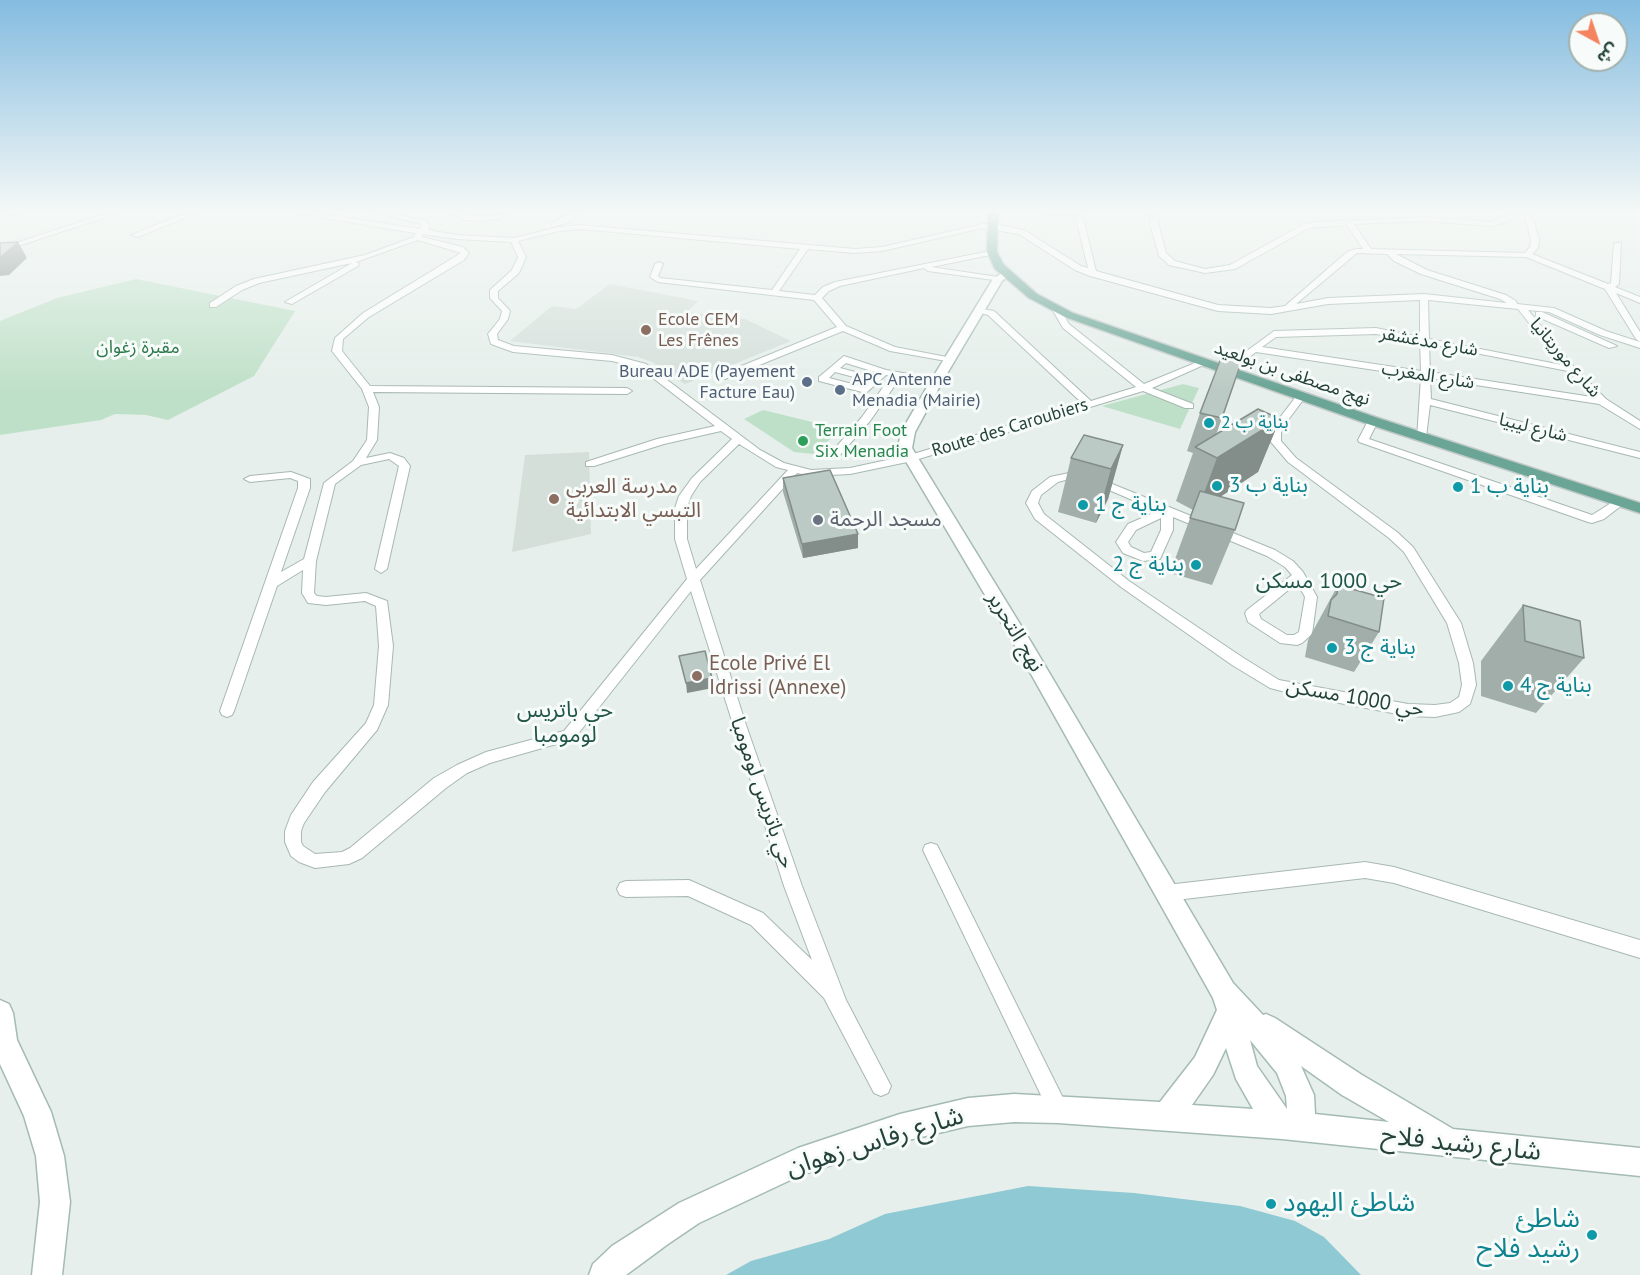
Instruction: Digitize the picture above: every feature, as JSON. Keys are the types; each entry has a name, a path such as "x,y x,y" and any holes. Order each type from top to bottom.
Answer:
{"main road":[{"name":"نهج مصطفى بن بولعيد","path":"999,272 1001,276 1033,296 1082,321 1373,422 1640,508"}],"street":[{"path":"213,305 239,288 257,281 299,272"},
{"path":"289,302 341,272"},
{"path":"437,272 366,315 339,338 337,351 367,389 374,406 372,440 357,462 330,483 310,561 308,593 313,600 321,602 366,597 382,604 386,646 381,705 372,726 319,787 297,820 293,831 293,842 297,851 304,857 315,861 343,859 356,853 440,783 462,769 486,758 569,735 693,580 794,470"},
{"name":"Route des Caroubiers","path":"515,272 494,290 494,297 506,311 504,319 492,334 494,342 513,349 612,358 636,364 656,374 756,452 794,470 828,473 912,458 1143,388 1203,363"},
{"path":"656,272 654,277 658,280 817,298 843,328 893,349 949,360"},
{"path":"774,293 789,272"},
{"path":"817,298 826,289 838,284 898,272"},
{"path":"960,272 1001,276"},
{"path":"1087,272 1218,308 1271,311 1289,306 1359,299 1424,297 1551,310 1603,333 1640,345"},
{"path":"1289,306 1329,272"},
{"path":"1423,272 1503,297 1592,339 1640,354"},
{"path":"1569,272 1640,300"},
{"path":"1608,287 1615,284 1616,272"},
{"name":"نهج التحرير","path":"1001,276 908,432 905,448 1025,647 1230,1003 1286,1064 1300,1095 1292,1126 1267,1107 1245,1070 1230,1003"},
{"path":"1608,287 1640,339"},
{"path":"1421,437 1426,401 1423,339 1424,297"},
{"name":"شارع موريتانيا","path":"1521,307 1570,369 1602,401 1640,426"},
{"path":"1056,309 1066,326 1143,388 1189,406"},
{"path":"980,310 991,313 1088,404"},
{"path":"725,376 843,328"},
{"name":"شارع مدغشقر","path":"1228,371 1231,365 1274,334 1376,331 1570,369"},
{"name":"شارع المغرب","path":"1254,349 1602,401"},
{"path":"884,372 866,390 822,379 844,359 884,372 936,382"},
{"path":"833,369 875,380"},
{"path":"836,453 866,419 897,375"},
{"path":"367,389 627,391"},
{"name":"حي 1000 مسكن","path":"1299,575 1252,613 1255,622 1285,639 1297,640 1305,634 1311,597 1299,575 1289,564 1271,554 1109,484 1090,478 1069,476 1054,479 1042,485 1032,503 1040,516 1125,584 1237,662 1275,684 1408,710 1455,708 1465,700 1469,685 1454,623 1409,550 1393,535 1292,460 1276,442 1276,433 1280,424 1301,396"},
{"name":"شارع ليبيا","path":"1426,401 1640,455"},
{"path":"1373,422 1363,440 1592,519 1620,502"},
{"path":"590,464 661,441 724,427"},
{"name":"حي باتريس لومومبا","path":"738,439 696,480 685,496 681,508 681,539 793,886 838,1004"},
{"path":"357,462 390,456 400,460 405,466 381,569"},
{"path":"226,711 304,488 304,479 291,475 250,479"},
{"path":"272,583 310,561"},
{"path":"931,850 1058,1109"},
{"path":"1167,893 1365,870 1394,875 1640,949"},
{"name":"حي باتريس لومومبا","path":"626,889 689,888 757,919 831,992 881,1086"},
{"path":"1166,1117 1204,1066 1230,1003 1352,1085 1450,1142"},
{"path":"0,1013 4,1040 37,1112 51,1156 55,1202 47,1275"},
{"name":"شارع رفاس زهوان","path":"604,1275 623,1257 689,1213 798,1162 945,1116 1014,1108 1058,1109 1292,1126"},
{"name":"شارع رشيد فلاح","path":"1292,1126 1640,1162"}],"shaded area":[{"name":"Ecole CEM Les Frênes","path":"610,284 698,301 687,312 745,319 791,341 685,384 652,362 638,357 510,341 552,306 576,309"},
{"name":"مدرسة العربي التبسي الابتدائية","path":"589,452 591,534 512,552 525,455"}],"green space":[{"name":"مقبرة زغوان","path":"136,279 295,311 254,376 168,420 146,415 115,414 101,420 0,435 0,321 57,298"},
{"path":"1183,384 1199,388 1180,429 1102,406"},
{"name":"Terrain Foot Six Menadia","path":"763,410 841,429 814,454 794,452 744,419"}],"water":[{"path":"1028,1186 1134,1193 1240,1206 1295,1221 1324,1237 1361,1275 726,1275 751,1261 829,1239 885,1214"}],"building":[{"path":"1223,353 1243,357 1222,418 1200,413"},
{"path":"1258,409 1280,419 1217,458 1195,447"},
{"path":"1084,435 1123,445 1111,469 1071,458"},
{"name":"مسجد الرحمة","path":"830,470 858,534 802,544 783,478"},
{"path":"1200,491 1244,503 1235,530 1190,518"},
{"path":"1338,585 1384,598 1379,632 1328,616 1331,600 1337,594"},
{"path":"1523,605 1580,621 1584,658 1525,641"},
{"name":"Ecole Privé El Idrissi (Annexe)","path":"705,651 712,678 686,683 679,656"}],"place":[{"name":"Ecole CEM Les Frênes","path":"646,330"},
{"name":"Bureau ADE (Payement Facture Eau)","path":"807,382"},
{"name":"APC Antenne Menadia (Mairie)","path":"840,390"},
{"name":"بناية ب 2","path":"1209,423"},
{"name":"Terrain Foot Six Menadia","path":"803,441"},
{"name":"بناية ب 3","path":"1217,486"},
{"name":"بناية ب 1","path":"1458,487"},
{"name":"مدرسة العربي التبسي الابتدائية","path":"554,499"},
{"name":"بناية ج 1","path":"1083,505"},
{"name":"مسجد الرحمة","path":"818,520"},
{"name":"بناية ج 2","path":"1196,565"},
{"name":"بناية ج 3","path":"1332,648"},
{"name":"Ecole Privé El Idrissi (Annexe)","path":"697,676"},
{"name":"بناية ج 4","path":"1508,686"},
{"name":"شاطئ اليهود","path":"1271,1204"},
{"name":"شاطئ رشيد فلاح","path":"1592,1235"}],"district":[{"name":"حي 1000 مسكن","path":"1329,582"},
{"name":"حي باتريس لومومبا","path":"565,724"}]}
